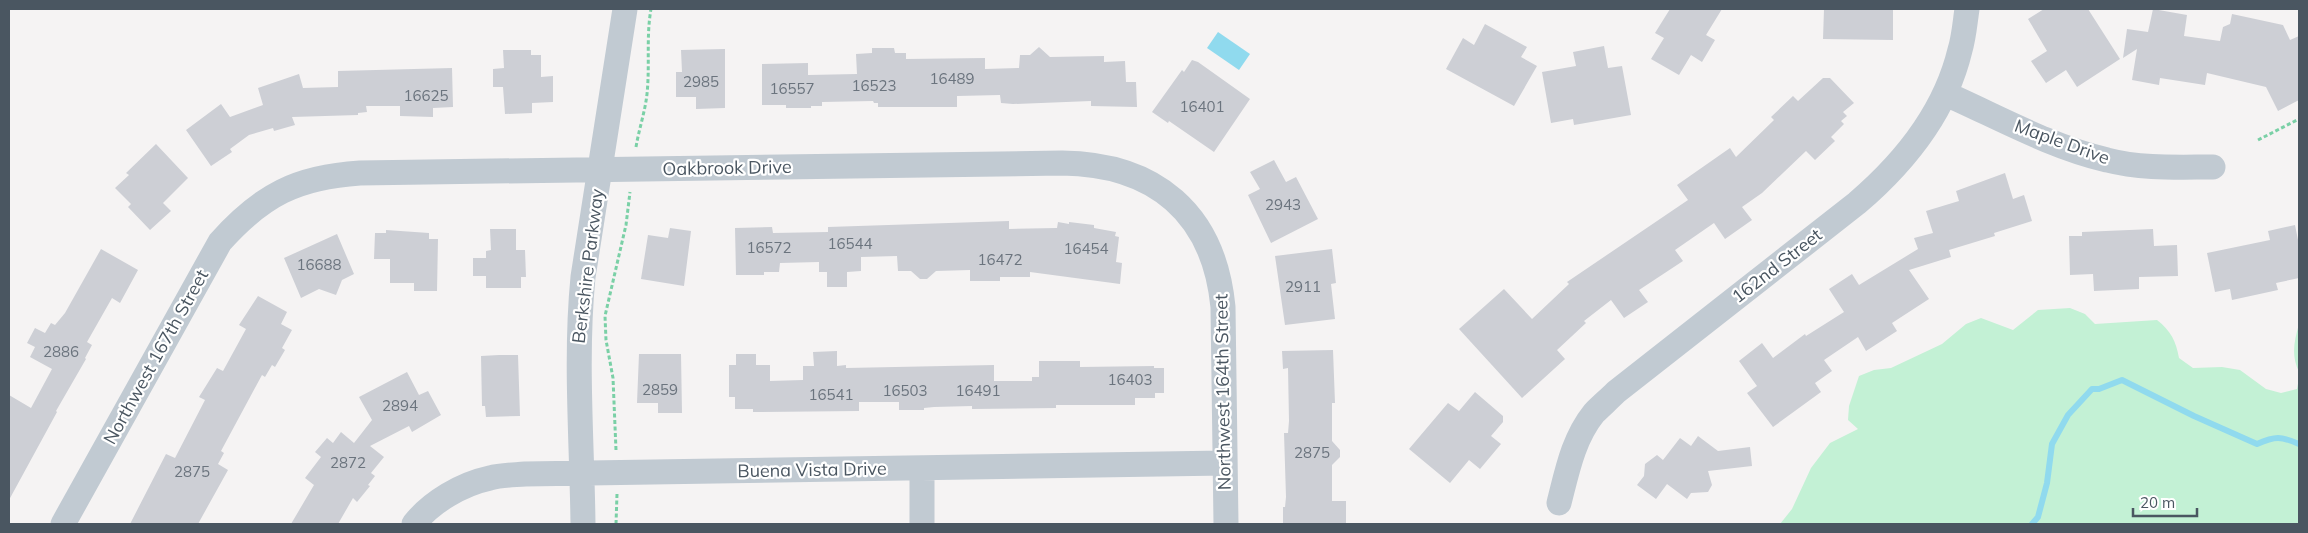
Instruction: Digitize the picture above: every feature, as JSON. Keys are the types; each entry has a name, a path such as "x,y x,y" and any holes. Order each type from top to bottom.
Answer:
{"street":[{"name":"Berkshire Parkway","path":"583,524 578,367 579,319 583,277 625,9"},
{"name":"162nd Street","path":"1559,503 1572,454 1579,436 1594,414 1616,392 1857,203 1888,177 1909,154 1946,94 1961,50 1967,9"},
{"name":"Maple Drive","path":"1946,94 2045,138 2108,161 2139,166 2213,167"},
{"name":"Oakbrook Drive","path":"262,201 306,181 332,175 1090,163 1115,168 1141,178 1163,191 1184,210"},
{"name":"Northwest 167th Street","path":"63,524 220,242 238,221 262,201"},
{"name":"Northwest 164th Street","path":"1184,210 1200,230 1212,253 1220,279 1223,307 1226,524"},
{"name":"Buena Vista Drive","path":"414,524 452,492 489,478 525,474 1225,463"},
{"path":"922,468 922,524"}],"path":[{"path":"616,524 613,378 606,340 605,316 626,225 633,169 647,94 649,65 647,38 651,9"},
{"path":"2258,140 2299,119"}],"green space":[{"path":"2070,308 2085,314 2095,324 2157,320 2172,337 2179,358 2193,368 2222,367 2240,370 2266,389 2281,393 2297,389 2299,378 2299,524 1780,524 1792,509 1811,468 1830,443 1858,429 1848,420 1849,406 1859,376 1874,370 1891,368 1942,344 1966,324 1981,318 2013,330 2038,310"},
{"path":"2299,324 2299,372 2296,366 2294,348"}],"water":[{"path":"1218,32 1250,54 1239,70 1207,48"}],"building":[{"path":"1670,9 1722,9 1706,35 1715,40 1702,62 1691,55 1679,75 1651,59 1664,38 1655,33"},
{"path":"1824,9 1893,9 1893,40 1823,39"},
{"path":"2044,9 2088,9 2120,59 2077,87 2066,70 2046,83 2031,61 2047,51 2028,19"},
{"path":"2153,9 2187,15 2184,36 2220,41 2223,27 2230,24 2232,14 2283,25 2290,40 2299,36 2299,100 2278,111 2266,87 2207,73 2205,85 2160,78 2159,85 2132,80 2137,49 2123,58 2127,29 2148,32"},
{"path":"1485,24 1527,47 1521,57 1537,66 1514,106 1446,69 1463,38 1474,45"},
{"path":"1604,46 1608,68 1622,66 1631,115 1574,125 1573,119 1551,123 1542,72 1576,66 1573,52"},
{"path":"1039,47 1050,57 1104,56 1104,62 1125,61 1126,82 1136,82 1137,107 1091,106 1091,101 1001,103 1000,95 957,96 957,107 878,107 878,103 873,101 822,102 822,106 811,106 811,108 786,108 786,105 762,105 762,64 808,63 808,75 857,74 856,54 872,53 872,48 894,48 895,53 906,53 906,59 985,58 985,69 1019,68 1020,55 1030,55"},
{"path":"725,49 725,108 696,109 696,97 676,97 676,72 682,72 681,50"},
{"path":"503,50 531,50 531,55 541,55 541,77 553,76 553,102 532,103 532,113 505,114 503,87 493,87 493,69 504,68"},
{"path":"1192,60 1198,62 1250,99 1214,152 1169,121 1168,123 1152,112 1182,70 1184,72"},
{"path":"452,68 453,107 433,108 433,117 400,116 400,106 366,106 367,112 358,113 358,115 292,117 295,125 274,131 273,128 249,135 230,149 232,152 211,166 186,130 221,104 230,117 263,105 258,88 299,74 303,88 338,87 338,71"},
{"path":"1823,78 1830,78 1854,103 1843,112 1847,116 1841,121 1844,124 1831,137 1835,141 1815,160 1806,151 1762,193 1742,207 1752,220 1725,239 1714,223 1675,250 1683,261 1639,290 1648,302 1624,318 1611,300 1584,321 1586,323 1557,350 1565,359 1522,398 1459,329 1504,289 1532,319 1569,284 1567,282 1688,200 1677,185 1730,148 1736,157 1774,120 1771,117 1793,96 1798,101"},
{"path":"156,144 188,178 163,203 171,211 150,230 128,207 131,204 115,188 129,175 126,173"},
{"path":"1274,160 1286,182 1296,177 1318,219 1271,243 1248,195 1260,189 1250,172"},
{"path":"2005,173 2013,199 2024,195 2032,221 1994,233 1995,236 1949,250 1951,257 1909,270 1929,299 1892,323 1897,331 1866,351 1858,337 1824,360 1832,371 1815,383 1821,392 1773,427 1747,393 1757,386 1739,361 1762,343 1773,358 1805,334 1806,336 1844,312 1829,289 1852,274 1859,285 1918,249 1914,238 1933,233 1926,211 1959,201 1956,191"},
{"path":"1009,221 1009,229 1057,228 1058,222 1069,224 1069,222 1094,225 1094,228 1116,232 1115,236 1119,237 1116,262 1122,263 1120,284 1030,272 1030,277 1000,277 1000,281 970,281 970,270 936,271 927,279 920,279 911,271 898,271 897,256 861,257 861,271 847,272 847,287 827,287 827,272 819,272 819,262 780,263 779,272 764,272 764,275 736,275 735,228 772,227 773,233 828,232 828,227"},
{"path":"2295,225 2299,245 2299,278 2276,283 2278,290 2232,300 2230,289 2215,292 2207,253 2270,240 2268,231"},
{"path":"670,228 691,231 684,286 641,279 648,235 668,238"},
{"path":"490,229 516,229 516,250 525,250 526,277 521,277 521,288 486,288 486,276 473,276 473,258 486,258 486,251 491,250"},
{"path":"2153,229 2154,246 2177,245 2178,276 2139,277 2139,289 2094,291 2093,274 2070,275 2069,236 2082,236 2082,232"},
{"path":"386,230 429,233 429,239 438,239 437,291 414,291 414,283 390,283 390,259 374,259 375,233 386,233"},
{"path":"337,234 354,274 342,280 336,295 319,289 301,298 284,258"},
{"path":"101,249 138,270 120,303 112,298 87,342 92,345 86,359 9,500 9,395 31,408 52,369 30,357 35,347 27,343 35,328 45,333 51,323 55,325 65,313"},
{"path":"1332,249 1336,283 1331,284 1335,319 1285,325 1275,256"},
{"path":"258,296 287,312 281,324 292,330 282,348 285,350 275,367 272,365 265,377 262,375 221,451 224,453 218,464 228,470 198,524 130,524 166,454 175,458 205,400 199,397 217,368 223,371 246,329 239,325"},
{"path":"1333,350 1335,403 1332,403 1332,441 1340,450 1340,457 1332,465 1332,501 1346,501 1346,524 1283,524 1283,507 1285,507 1286,497 1284,433 1288,433 1289,421 1288,368 1283,369 1282,351"},
{"path":"837,351 837,366 846,365 846,368 994,365 994,381 1032,381 1032,377 1039,377 1039,361 1080,361 1080,367 1154,366 1154,368 1164,368 1164,393 1155,393 1155,398 1135,398 1135,405 1056,405 1056,408 972,409 972,406 899,410 899,402 859,402 859,411 753,412 753,409 735,409 735,397 729,397 729,365 736,365 736,354 756,354 756,365 770,365 770,381 803,380 803,366 814,366 813,352"},
{"path":"639,354 681,354 682,413 658,413 658,403 637,403"},
{"path":"518,355 520,416 486,417 485,406 482,406 481,356"},
{"path":"407,372 419,395 428,391 441,415 412,432 409,426 370,446 384,457 371,473 375,476 368,485 370,486 357,502 353,498 338,524 291,524 314,485 305,478 321,457 315,452 327,438 333,443 341,432 354,443 372,420 359,397"},
{"path":"1475,392 1503,416 1503,422 1491,436 1501,444 1480,469 1469,460 1450,483 1409,449 1448,403 1459,411"},
{"path":"1698,436 1718,451 1750,447 1752,466 1708,471 1712,485 1708,492 1691,493 1687,499 1667,484 1656,499 1637,485 1644,476 1645,464 1657,455 1663,460 1680,438 1691,446"}],"waterway":[{"path":"2032,524 2038,517 2047,483 2052,444 2068,415 2092,389 2099,389 2122,380 2194,416 2257,444 2278,438 2299,444"}]}
